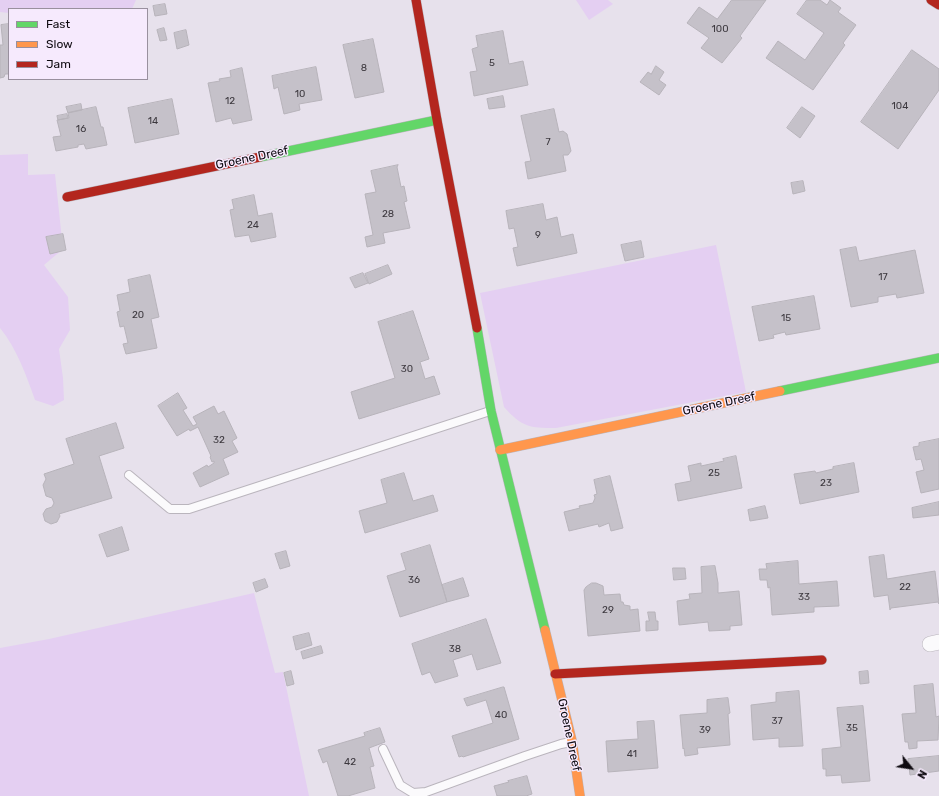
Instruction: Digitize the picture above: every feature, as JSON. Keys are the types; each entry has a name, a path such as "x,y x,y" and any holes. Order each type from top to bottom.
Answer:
{"street":[{"name":"Groene Dreef","path":"416,0 437,120 472,295 491,411 572,741 580,796"},
{"path":"931,0 939,5"},
{"name":"Groene Dreef","path":"67,196 437,120"},
{"name":"Groene Dreef","path":"500,450 939,358"},
{"path":"555,674 822,660"}],"lane":[{"path":"129,476 170,509 189,509 491,411"},
{"path":"383,749 400,785 413,793 426,792 532,753 572,741"}],"shaded area":[{"path":"0,0 136,0 132,8 8,8 8,13 0,12"},
{"path":"576,0 608,0 613,4 589,20"},
{"path":"28,154 28,175 55,174 63,249 44,265 68,297 70,330 59,349 64,400 53,406 35,400 16,353 0,328 0,155"},
{"path":"716,245 746,392 556,428 539,428 527,425 516,419 504,407 480,293"},
{"path":"254,593 275,673 283,672 309,796 0,796 0,648 49,639"}],"building":[{"path":"732,0 766,0 740,36 742,38 722,63 701,48 709,38 687,23 699,7 717,19"},
{"path":"807,0 820,0 827,5 830,0 841,8 838,12 856,25 843,43 845,45 813,90 766,58 778,41 805,60 824,33 797,14"},
{"path":"165,4 167,14 155,16 153,6"},
{"path":"8,24 8,74 5,74 4,77 0,78 0,45 3,45 1,25"},
{"path":"164,28 167,40 160,41 157,30"},
{"path":"186,30 189,45 177,49 174,33"},
{"path":"503,31 509,64 523,61 528,85 474,96 470,72 477,71 472,49 478,47 476,36"},
{"path":"373,39 384,92 355,98 343,45"},
{"path":"912,50 939,69 939,90 898,149 861,122"},
{"path":"656,66 664,72 659,80 666,85 659,95 640,82 648,72 651,74"},
{"path":"316,67 322,100 299,104 300,110 284,114 278,87 274,89 272,76"},
{"path":"242,68 252,120 233,124 231,118 216,122 208,83 231,77 230,71"},
{"path":"503,96 505,107 489,109 487,99"},
{"path":"172,99 179,134 135,143 128,108"},
{"path":"81,104 82,110 68,113 66,107"},
{"path":"96,107 107,145 86,149 84,144 78,145 78,147 56,151 53,137 61,136 57,120 69,118 68,113"},
{"path":"802,107 815,116 800,138 787,128"},
{"path":"554,109 559,132 563,131 567,134 571,151 568,155 563,155 566,171 528,179 525,162 531,161 521,116"},
{"path":"67,114 68,118 58,120 57,116"},
{"path":"398,165 397,167 401,187 404,186 407,201 404,202 410,228 383,233 385,243 367,247 365,237 373,235 365,194 376,192 371,171"},
{"path":"803,181 805,191 793,194 791,183"},
{"path":"254,195 258,216 272,213 276,237 251,242 249,235 235,237 230,210 234,209 232,200"},
{"path":"543,204 546,220 557,217 561,237 573,234 577,253 517,266 513,248 518,247 514,228 509,229 506,211"},
{"path":"63,234 66,250 50,254 46,237"},
{"path":"641,241 644,257 625,261 621,245"},
{"path":"856,247 859,261 915,250 924,293 897,298 896,294 878,297 878,302 851,307 840,250"},
{"path":"388,265 392,274 369,284 365,274"},
{"path":"363,273 368,283 355,288 350,278"},
{"path":"150,275 159,317 151,319 157,348 126,354 123,344 128,343 124,326 120,327 117,312 120,311 117,295 130,292 128,280"},
{"path":"814,296 820,329 786,335 785,332 773,335 774,338 759,341 752,307"},
{"path":"413,311 429,359 420,362 425,379 434,376 440,394 359,419 351,392 395,378 378,322"},
{"path":"178,393 187,408 183,410 193,426 197,424 193,417 214,406 218,414 224,411 237,438 232,441 238,452 223,459 229,474 200,487 193,473 207,465 208,467 214,463 214,461 212,462 211,456 198,427 190,431 189,429 177,436 158,406"},
{"path":"116,423 124,448 99,456 112,498 59,514 60,516 57,522 51,524 45,521 43,514 46,509 52,507 54,503 52,498 46,496 43,485 46,479 44,474 74,464 66,439"},
{"path":"939,439 939,489 921,493 916,472 924,470 921,459 916,460 913,447 919,446 919,443"},
{"path":"736,456 742,488 678,501 675,484 691,481 688,466 701,463 701,466 724,461 723,459"},
{"path":"854,463 859,492 800,504 794,474 815,471 816,473 833,469 833,467"},
{"path":"404,473 413,501 433,495 438,511 365,533 359,511 387,503 381,480"},
{"path":"610,476 623,528 611,531 609,523 599,527 598,524 569,531 564,512 580,508 579,506 593,503 595,498 594,495 597,494 594,480"},
{"path":"939,502 939,515 913,518 912,508"},
{"path":"765,506 768,518 750,521 748,510"},
{"path":"122,527 129,550 107,557 99,535"},
{"path":"430,545 447,602 400,617 387,576 406,570 401,554"},
{"path":"286,551 290,566 280,569 275,554"},
{"path":"884,555 887,579 935,571 939,604 938,602 891,608 890,610 888,595 874,597 869,557"},
{"path":"798,561 799,584 837,581 839,606 814,607 814,612 772,615 770,587 768,588 767,580 760,580 759,569 767,569 766,564"},
{"path":"715,566 718,593 739,591 742,625 730,626 730,630 709,631 708,622 679,625 677,601 690,599 689,594 702,593 701,567"},
{"path":"673,568 685,568 686,579 674,580"},
{"path":"463,578 469,596 447,602 442,585"},
{"path":"265,579 268,587 256,592 253,583"},
{"path":"592,583 603,586 604,595 620,594 621,602 623,602 624,605 630,606 630,610 638,609 640,631 588,636 584,590"},
{"path":"648,612 655,612 656,621 658,621 658,630 646,631 646,621 649,621"},
{"path":"486,619 501,663 477,670 472,654 453,660 458,676 435,683 430,672 422,675 412,644"},
{"path":"309,633 312,645 296,650 293,637"},
{"path":"321,646 323,653 303,659 301,652"},
{"path":"291,671 294,684 287,686 284,673"},
{"path":"868,671 869,683 860,684 859,672"},
{"path":"933,684 936,717 939,716 938,740 917,741 917,748 909,749 908,742 905,742 902,714 916,713 914,686"},
{"path":"504,687 519,739 459,757 452,736 493,723 486,700 467,706 464,699"},
{"path":"799,691 803,746 779,747 779,738 753,740 751,705 776,702 776,693"},
{"path":"728,698 730,713 728,714 730,745 697,748 698,754 685,756 680,715 707,713 707,700"},
{"path":"863,706 870,781 842,783 841,775 826,776 826,769 823,769 822,749 841,747 837,708"},
{"path":"654,721 658,768 608,772 606,741 638,739 637,722"},
{"path":"380,728 385,742 369,748 374,766 370,767 375,788 348,796 338,796 327,761 323,763 318,750 365,736 364,733"},
{"path":"939,756 939,771 910,775 908,759"},
{"path":"527,776 532,794 526,796 497,796 494,786"}],"traffic: fast":[{"path":"260,157 437,120"},
{"path":"477,328 491,411 545,630"},
{"path":"780,391 939,358"}],"traffic: slow":[{"path":"500,450 780,391"},
{"path":"545,630 572,741 580,796"}],"traffic: jam":[{"path":"416,0 437,120 477,328"},
{"path":"931,0 939,5"},
{"path":"67,197 260,157"},
{"path":"555,674 822,660"}]}
